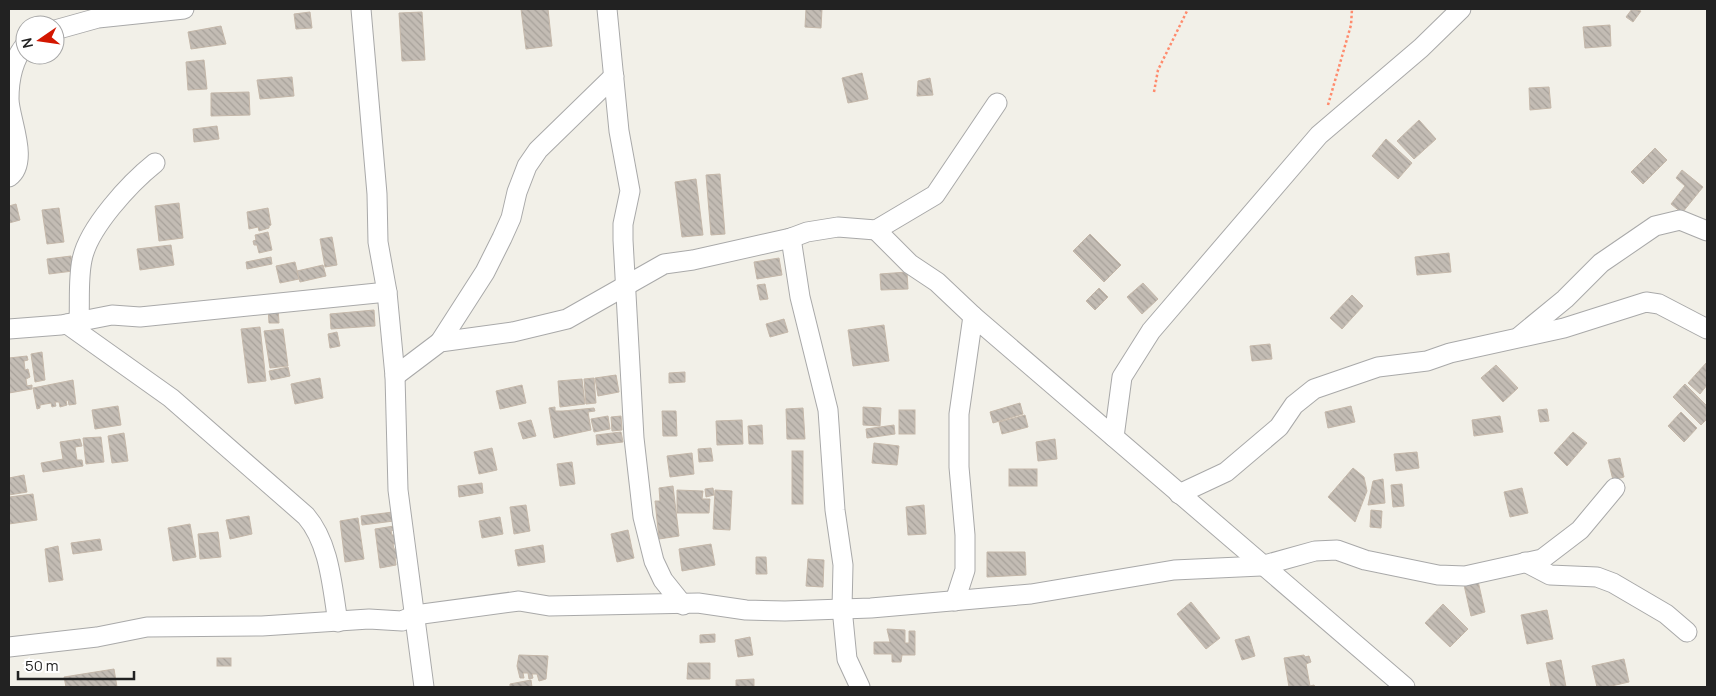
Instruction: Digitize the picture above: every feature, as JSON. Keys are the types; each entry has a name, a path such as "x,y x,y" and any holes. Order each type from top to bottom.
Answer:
{"street":[{"path":"65,27 98,18 184,9"},
{"path":"361,9 377,194 378,242 387,292 395,376 398,490 424,687"},
{"path":"607,9 619,131 630,191 623,224 630,373 643,517 654,561 660,574 683,605"},
{"path":"1114,437 1122,377 1151,331 1319,135 1421,48 1461,9"},
{"path":"9,176 16,168 18,145 9,101 11,75 15,62"},
{"path":"395,376 440,342 485,272 511,218 517,192 527,166 538,150 614,76"},
{"path":"440,342 513,332 567,319 664,264 693,260 791,238 807,232 838,227 876,230 935,195 997,103"},
{"path":"73,322 82,259 96,227 118,199 155,163"},
{"path":"1519,337 1565,299 1601,263 1655,226 1669,221 1680,220 1707,231"},
{"path":"876,230 910,264 937,282 973,316 1261,566 1404,687"},
{"path":"791,238 800,297 828,410 835,510 843,565 842,608 847,659 860,687"},
{"path":"9,329 73,322 112,315 140,317 387,292"},
{"path":"1179,494 1226,472 1279,427 1294,406 1314,389 1378,367 1427,361 1450,353 1564,328 1646,302 1659,304 1707,329"},
{"path":"955,601 965,570 965,535 959,467 959,414 973,316"},
{"path":"73,322 171,398 306,516 317,529 338,622"},
{"path":"9,647 97,637 147,627 262,626 369,619 402,621 415,615 519,600 549,606 630,603 698,604 746,610 785,611 871,608 1032,594 1174,570 1261,566 1315,551 1337,550 1365,560 1438,576 1465,576 1542,559 1580,530 1615,488"},
{"path":"1524,562 1550,575 1597,577 1612,583 1666,614 1687,632"}],"path":[{"path":"1154,92 1158,70 1188,9"},
{"path":"1327,108 1350,25 1352,9"}],"building":[{"path":"521,9 548,9 552,46 526,49"},
{"path":"806,9 822,9 821,28 805,27"},
{"path":"1632,9 1641,11 1633,22 1626,17"},
{"path":"310,12 312,28 296,29 294,14"},
{"path":"422,12 425,60 402,61 399,13"},
{"path":"1610,25 1611,46 1585,48 1583,27"},
{"path":"221,26 226,44 191,49 188,32"},
{"path":"204,60 207,89 188,90 186,62"},
{"path":"862,73 868,99 848,103 842,78"},
{"path":"292,77 294,96 260,99 257,80"},
{"path":"930,78 933,95 917,96 918,81"},
{"path":"1549,87 1551,108 1530,110 1529,88"},
{"path":"249,92 250,115 211,116 211,93"},
{"path":"1419,120 1436,139 1414,159 1397,141"},
{"path":"217,126 219,139 194,142 193,129"},
{"path":"1386,139 1412,163 1398,179 1372,156"},
{"path":"1655,148 1667,160 1643,184 1631,172"},
{"path":"1682,170 1703,187 1682,213 1671,204 1685,186 1676,178"},
{"path":"720,174 725,234 711,235 706,175"},
{"path":"696,179 703,235 682,237 675,182"},
{"path":"179,203 183,238 159,241 155,206"},
{"path":"16,204 20,220 9,223 9,206"},
{"path":"59,208 64,242 47,244 42,210"},
{"path":"268,208 271,225 269,228 259,231 258,227 249,229 247,212"},
{"path":"268,232 272,250 259,253 257,245 254,245 253,241 256,240 255,235"},
{"path":"1090,234 1121,265 1104,282 1073,251"},
{"path":"332,237 337,265 325,267 320,239"},
{"path":"171,245 174,265 140,270 137,249"},
{"path":"1449,253 1451,272 1417,275 1415,257"},
{"path":"71,256 73,271 49,274 47,259"},
{"path":"271,257 272,264 247,269 246,262"},
{"path":"779,258 782,275 757,279 754,262"},
{"path":"295,262 299,279 280,283 276,266"},
{"path":"323,265 326,276 300,282 297,271"},
{"path":"907,272 908,289 881,290 880,274"},
{"path":"1143,283 1158,299 1142,314 1127,297"},
{"path":"765,284 768,299 760,300 757,285"},
{"path":"1099,288 1108,297 1095,310 1086,301"},
{"path":"1352,295 1363,306 1342,329 1330,318"},
{"path":"268,307 278,307 279,323 269,323"},
{"path":"374,310 375,326 331,329 330,314"},
{"path":"784,319 788,332 770,337 766,324"},
{"path":"884,325 889,361 853,366 848,330"},
{"path":"260,327 266,381 248,383 241,329"},
{"path":"283,329 288,366 270,368 264,331"},
{"path":"337,332 340,346 330,348 328,334"},
{"path":"1270,344 1272,359 1252,361 1250,346"},
{"path":"42,352 45,380 35,382 31,354"},
{"path":"27,356 28,360 24,361 25,370 28,369 30,377 26,379 27,386 32,385 32,389 9,393 9,358"},
{"path":"1707,362 1707,385 1700,394 1688,383"},
{"path":"1496,365 1518,388 1503,402 1481,378"},
{"path":"288,367 290,376 271,380 269,371"},
{"path":"685,372 685,382 669,383 669,373"},
{"path":"616,375 619,392 598,396 595,378"},
{"path":"320,378 323,398 295,404 291,384"},
{"path":"594,378 596,403 586,404 584,379"},
{"path":"582,379 585,404 560,407 558,381"},
{"path":"73,380 76,404 69,405 68,400 66,401 67,405 60,407 59,402 55,402 56,406 52,407 51,403 40,405 40,408 37,409 33,388"},
{"path":"1685,384 1707,406 1707,419 1701,425 1673,397"},
{"path":"522,385 526,403 500,409 496,391"},
{"path":"1020,403 1023,414 993,423 990,412"},
{"path":"118,406 121,425 95,429 92,410"},
{"path":"1351,406 1355,422 1328,428 1325,412"},
{"path":"555,407 555,411 594,408 595,411 588,412 591,430 554,438 549,408"},
{"path":"863,407 881,408 880,426 863,425"},
{"path":"803,408 805,439 787,439 786,409"},
{"path":"1547,409 1549,421 1540,422 1538,410"},
{"path":"899,410 915,410 915,434 899,434"},
{"path":"662,411 676,411 677,436 663,436"},
{"path":"1681,412 1697,428 1684,442 1668,426"},
{"path":"1025,415 1028,427 1002,434 999,422"},
{"path":"608,416 610,429 594,432 591,419"},
{"path":"621,416 622,430 612,431 611,417"},
{"path":"1500,416 1503,432 1474,436 1472,420"},
{"path":"531,420 536,436 523,439 518,423"},
{"path":"742,420 743,444 717,445 716,421"},
{"path":"762,425 763,444 749,444 748,426"},
{"path":"894,425 895,434 867,438 866,429"},
{"path":"621,432 623,442 597,445 596,435"},
{"path":"1573,432 1587,443 1567,466 1554,453"},
{"path":"124,433 128,461 112,463 108,436"},
{"path":"101,437 104,462 86,464 83,438"},
{"path":"80,439 82,446 75,447 77,460 82,460 83,466 43,472 41,463 63,459 60,442"},
{"path":"1055,439 1057,459 1038,461 1036,442"},
{"path":"874,443 899,446 897,465 872,463"},
{"path":"492,448 497,470 479,474 474,452"},
{"path":"711,448 713,461 699,462 698,449"},
{"path":"792,451 803,451 803,504 792,504"},
{"path":"1417,452 1419,468 1396,471 1394,454"},
{"path":"692,453 694,474 670,477 667,456"},
{"path":"1620,458 1624,477 1613,480 1608,460"},
{"path":"572,462 575,484 560,486 557,464"},
{"path":"1353,468 1364,477 1367,491 1355,522 1328,497"},
{"path":"1009,469 1037,469 1037,486 1009,486"},
{"path":"24,475 27,492 9,495 9,478"},
{"path":"1383,479 1385,503 1368,505 1373,481"},
{"path":"482,483 483,493 459,497 458,486"},
{"path":"1402,484 1404,506 1393,507 1391,485"},
{"path":"673,486 679,536 659,539 655,501 660,501 659,488"},
{"path":"713,488 714,495 706,497 705,489"},
{"path":"1522,488 1528,513 1510,517 1504,492"},
{"path":"677,490 703,491 702,499 710,499 709,513 677,513"},
{"path":"715,490 732,491 730,530 713,529"},
{"path":"33,494 37,520 9,524 9,497"},
{"path":"526,505 530,531 514,534 510,507"},
{"path":"924,505 926,534 908,535 906,507"},
{"path":"1371,510 1382,511 1381,528 1370,527"},
{"path":"393,512 394,521 362,525 361,516"},
{"path":"249,516 252,534 230,539 226,520"},
{"path":"500,517 503,534 482,538 479,521"},
{"path":"358,518 364,559 345,562 340,521"},
{"path":"190,524 196,557 173,561 168,528"},
{"path":"394,526 394,530 391,531 392,535 395,535 396,544 393,544 394,549 397,549 398,558 395,558 396,565 380,568 375,529"},
{"path":"628,530 634,558 617,562 611,534"},
{"path":"218,532 221,557 200,559 198,534"},
{"path":"100,539 102,550 73,554 71,543"},
{"path":"711,544 715,565 682,571 679,549"},
{"path":"543,545 545,562 518,566 515,550"},
{"path":"58,546 63,580 49,582 45,549"},
{"path":"987,552 1025,552 1026,575 987,577"},
{"path":"756,557 766,557 767,574 756,574"},
{"path":"808,559 824,560 823,587 806,586"},
{"path":"1478,581 1485,612 1471,616 1464,585"},
{"path":"1191,602 1220,638 1206,649 1177,614"},
{"path":"1443,604 1468,629 1450,647 1425,623"},
{"path":"1547,610 1553,639 1527,644 1521,615"},
{"path":"887,629 905,630 905,643 909,643 909,631 915,631 915,655 902,655 901,662 892,662 892,654 874,654 874,642 890,642"},
{"path":"715,634 715,642 700,643 700,635"},
{"path":"1249,636 1255,656 1242,660 1235,640"},
{"path":"750,637 753,655 738,657 735,640"},
{"path":"519,655 548,656 546,679 539,681 537,674 532,674 533,678 529,679 528,673 523,673 524,678 520,678 517,666"},
{"path":"1304,655 1305,657 1309,656 1311,662 1306,664 1310,686 1314,685 1315,687 1289,687 1284,658"},
{"path":"217,658 231,658 231,666 217,666"},
{"path":"1624,659 1629,682 1607,687 1597,687 1592,666"},
{"path":"1561,660 1566,687 1551,687 1546,663"},
{"path":"688,663 710,663 710,679 687,679"},
{"path":"114,669 117,687 66,687 64,677"},
{"path":"754,679 754,687 736,687 736,680"},
{"path":"531,680 532,687 510,687 510,684"}]}
